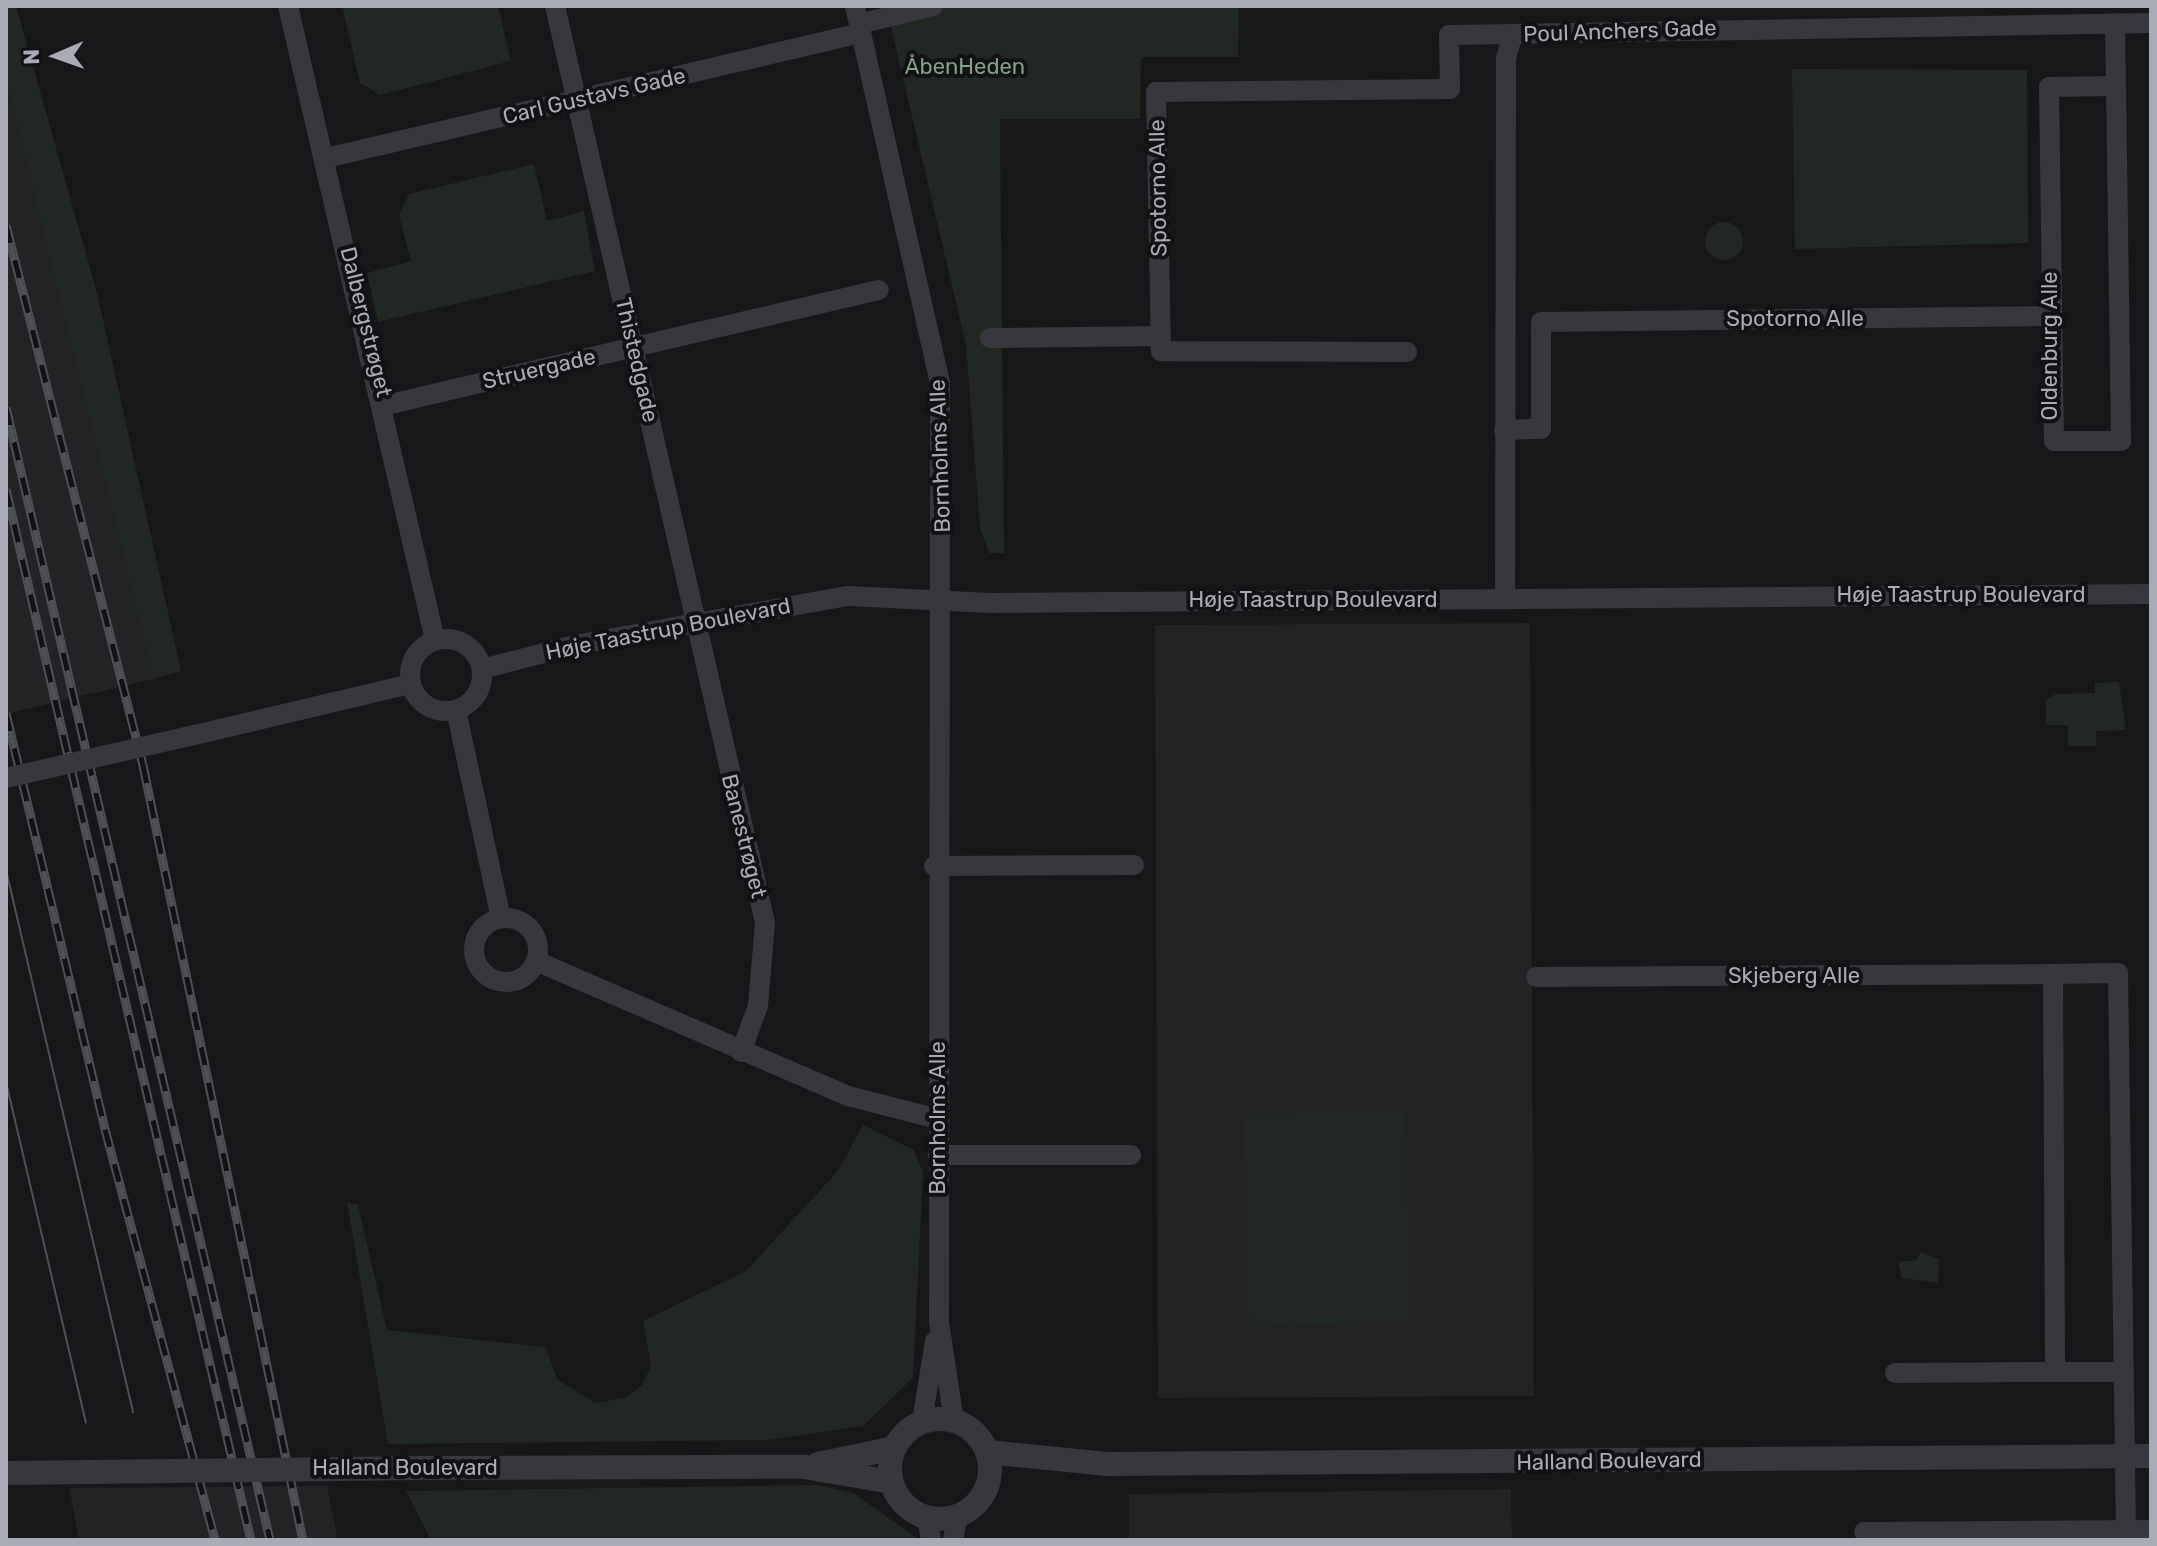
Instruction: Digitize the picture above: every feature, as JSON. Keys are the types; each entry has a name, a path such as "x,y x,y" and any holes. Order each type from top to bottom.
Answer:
{"street":[{"name":"Dalbergstrøget","path":"288,6 386,405 435,640"},
{"name":"Thistedgade","path":"555,6 694,621"},
{"name":"Carl Gustavs Gade","path":"326,158 577,100 859,21 933,6"},
{"name":"Bornholms Alle","path":"859,21 940,383 941,599 934,866 939,1322 954,1421"},
{"name":"Oldenburg Alle","path":"2115,23 2116,86 2121,441 2054,441 2049,87 2116,86"},
{"name":"Poul Anchers Gade","path":"1505,599 1506,58 1513,34 2151,23"},
{"name":"Spotorno Alle","path":"1161,336 1156,92 1450,89 1449,35 1513,34"},
{"name":"Struergade","path":"386,405 879,290"},
{"name":"Spotorno Alle","path":"1504,430 1541,429 1541,322 2050,316"},
{"path":"990,338 1161,336 1161,351 1407,352"},
{"name":"Høje Taastrup Boulevard","path":"482,669 694,621 848,596 941,599 1505,599 2151,594"},
{"name":"Banestrøget","path":"694,621 765,923 758,1006 741,1052"},
{"path":"435,640 460,641 482,669 477,695 456,710 433,709 410,684 417,652 435,640"},
{"path":"6,778 410,684"},
{"path":"456,710 501,918"},
{"path":"934,866 1134,865"},
{"path":"501,918 478,934 479,968 509,982 536,961"},
{"path":"501,918 528,926 536,961"},
{"path":"536,961 860,1101 938,1119"},
{"name":"Skjeberg Alle","path":"1536,977 2118,973 2126,1530"},
{"path":"2053,974 2055,1372"},
{"path":"938,1155 1131,1155"},
{"name":"Bornholms Alle","path":"922,1422 939,1322"},
{"path":"1895,1373 2124,1372"},
{"path":"954,1421 987,1452 989,1478 983,1494 958,1515 929,1529 903,1502 892,1482 894,1448 922,1422 954,1421"},
{"name":"Halland Boulevard","path":"804,1467 894,1448"},
{"name":"Halland Boulevard","path":"987,1452 1067,1463 2151,1456"},
{"name":"Halland Boulevard","path":"989,1478 1067,1463"},
{"name":"Halland Boulevard","path":"6,1473 804,1467 892,1482"},
{"path":"953,1540 958,1515"},
{"path":"1864,1532 2055,1535 2151,1530"}],"shaded area":[{"path":"6,81 153,679 6,714"},
{"path":"1530,623 1534,1396 1158,1398 1155,625"},
{"path":"327,1486 338,1540 79,1540 69,1488"},
{"path":"1511,1489 1512,1540 1129,1540 1129,1494"}],"green space":[{"path":"6,6 16,6 97,293 181,671 153,679 6,81"},
{"path":"342,6 498,6 511,61 380,95 360,83"},
{"name":"ÅbenHeden","path":"886,6 1239,6 1238,57 1141,57 1140,119 1000,119 1004,553 989,553 980,528 966,345"},
{"path":"1792,69 2027,70 2028,243 1795,249"},
{"path":"534,164 547,221 584,211 595,271 378,322 367,273 411,261 399,215 409,194"},
{"path":"1724,222 1737,228 1743,241 1737,254 1724,260 1711,254 1705,241 1711,228"},
{"path":"2119,682 2126,730 2096,731 2096,746 2068,746 2068,725 2046,725 2046,700 2056,694 2095,693 2095,683"},
{"path":"1405,1110 1410,1322 1249,1326 1244,1114"},
{"path":"863,1125 914,1150 923,1172 913,1378 863,1426 767,1440 388,1444 347,1202 358,1205 387,1330 546,1347 557,1379 595,1403 625,1398 642,1385 651,1366 643,1321 746,1271 837,1172"},
{"path":"1921,1252 1939,1259 1938,1283 1902,1278 1898,1262 1916,1260"},
{"path":"817,1485 854,1493 919,1540 431,1540 406,1491"}],"tram line":[{"path":"6,870 133,1412"},
{"path":"6,1082 86,1423"}],"railway":[{"path":"6,225 143,765 303,1540"},
{"path":"6,407 270,1540"},
{"path":"6,489 251,1540"},
{"path":"6,713 105,1129 215,1540"}]}
